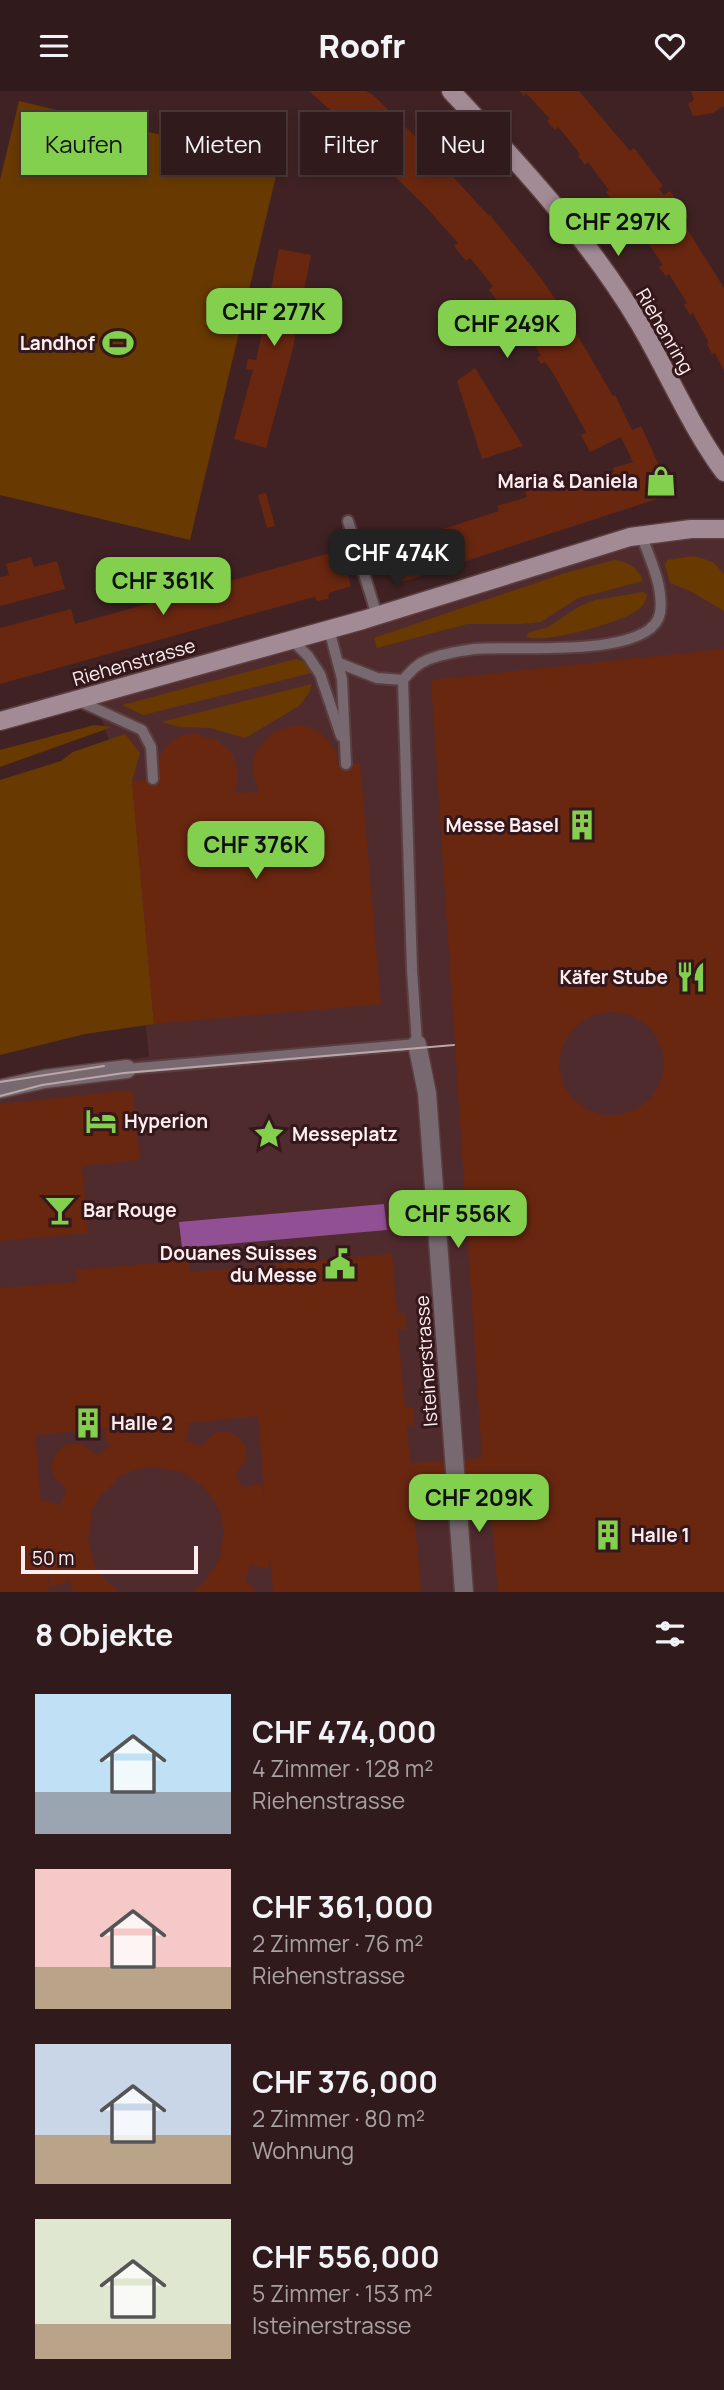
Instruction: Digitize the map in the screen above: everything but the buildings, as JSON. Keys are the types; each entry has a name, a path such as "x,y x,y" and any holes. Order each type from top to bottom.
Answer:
{"main road":[{"name":"Riehenring","path":"450,91 516,160 588,250 639,322 707,450 724,472"},
{"name":"Riehenstrasse","path":"0,721 377,616 641,535 691,529 724,529"}],"street":[{"name":"Isteinerstrasse","path":"417,1044 427,1093 464,1592"},
{"path":"0,1089 45,1079 127,1069"}],"lane":[{"path":"348,521 377,616"},
{"path":"127,1069 417,1044 412,970 403,680 414,667 429,659 476,649 573,649 633,637 645,632 655,625 660,613 650,559 641,535"},
{"path":"329,629 339,663 345,706 346,764"},
{"path":"292,639 320,674 344,742"},
{"path":"339,663 377,678 403,680"},
{"path":"76,699 142,730 151,747 153,779"}],"shaded area":[{"name":"Landhof","path":"19,101 65,112 21,112 21,175 147,175 147,132 161,135 161,175 276,175 190,540 0,495 0,180"},
{"path":"675,536 724,538 724,1592 0,1592 0,1080 32,1072 149,1057 120,772 96,702 342,636 625,546"},
{"path":"694,556 713,562 724,574 724,611 690,591 670,583 665,565 667,560"},
{"path":"614,560 632,566 643,581 578,598 541,622 467,624 377,648 374,638 562,574"},
{"path":"643,592 647,595 642,606 618,620 566,635 527,637 528,633 548,627 580,606 595,600"},
{"path":"296,659 305,662 311,673 143,715 122,705"},
{"path":"312,684 299,706 245,738 210,728 180,727 161,722"},
{"path":"94,725 112,727 0,767 0,750"},
{"path":"125,734 140,753 132,781 154,1024 85,1034 0,1055 0,780 61,761 73,752"},
{"path":"384,1204 387,1230 182,1248 179,1222"}],"tram line":[{"path":"0,1096 42,1085 124,1073 454,1045"},
{"path":"0,1082 104,1066"}],"place":[{"name":"Landhof","path":"118,343"},
{"name":"Maria & Daniela","path":"661,481"},
{"name":"Messe Basel","path":"582,825"},
{"name":"Käfer Stube","path":"691,977"},
{"name":"Hyperion","path":"101,1121"},
{"name":"Messeplatz","path":"269,1134"},
{"name":"Bar Rouge","path":"60,1210"},
{"name":"Douanes Suisses du Messe","path":"340,1264"},
{"name":"Halle 2","path":"88,1423"},
{"name":"Halle 1","path":"608,1535"}]}
